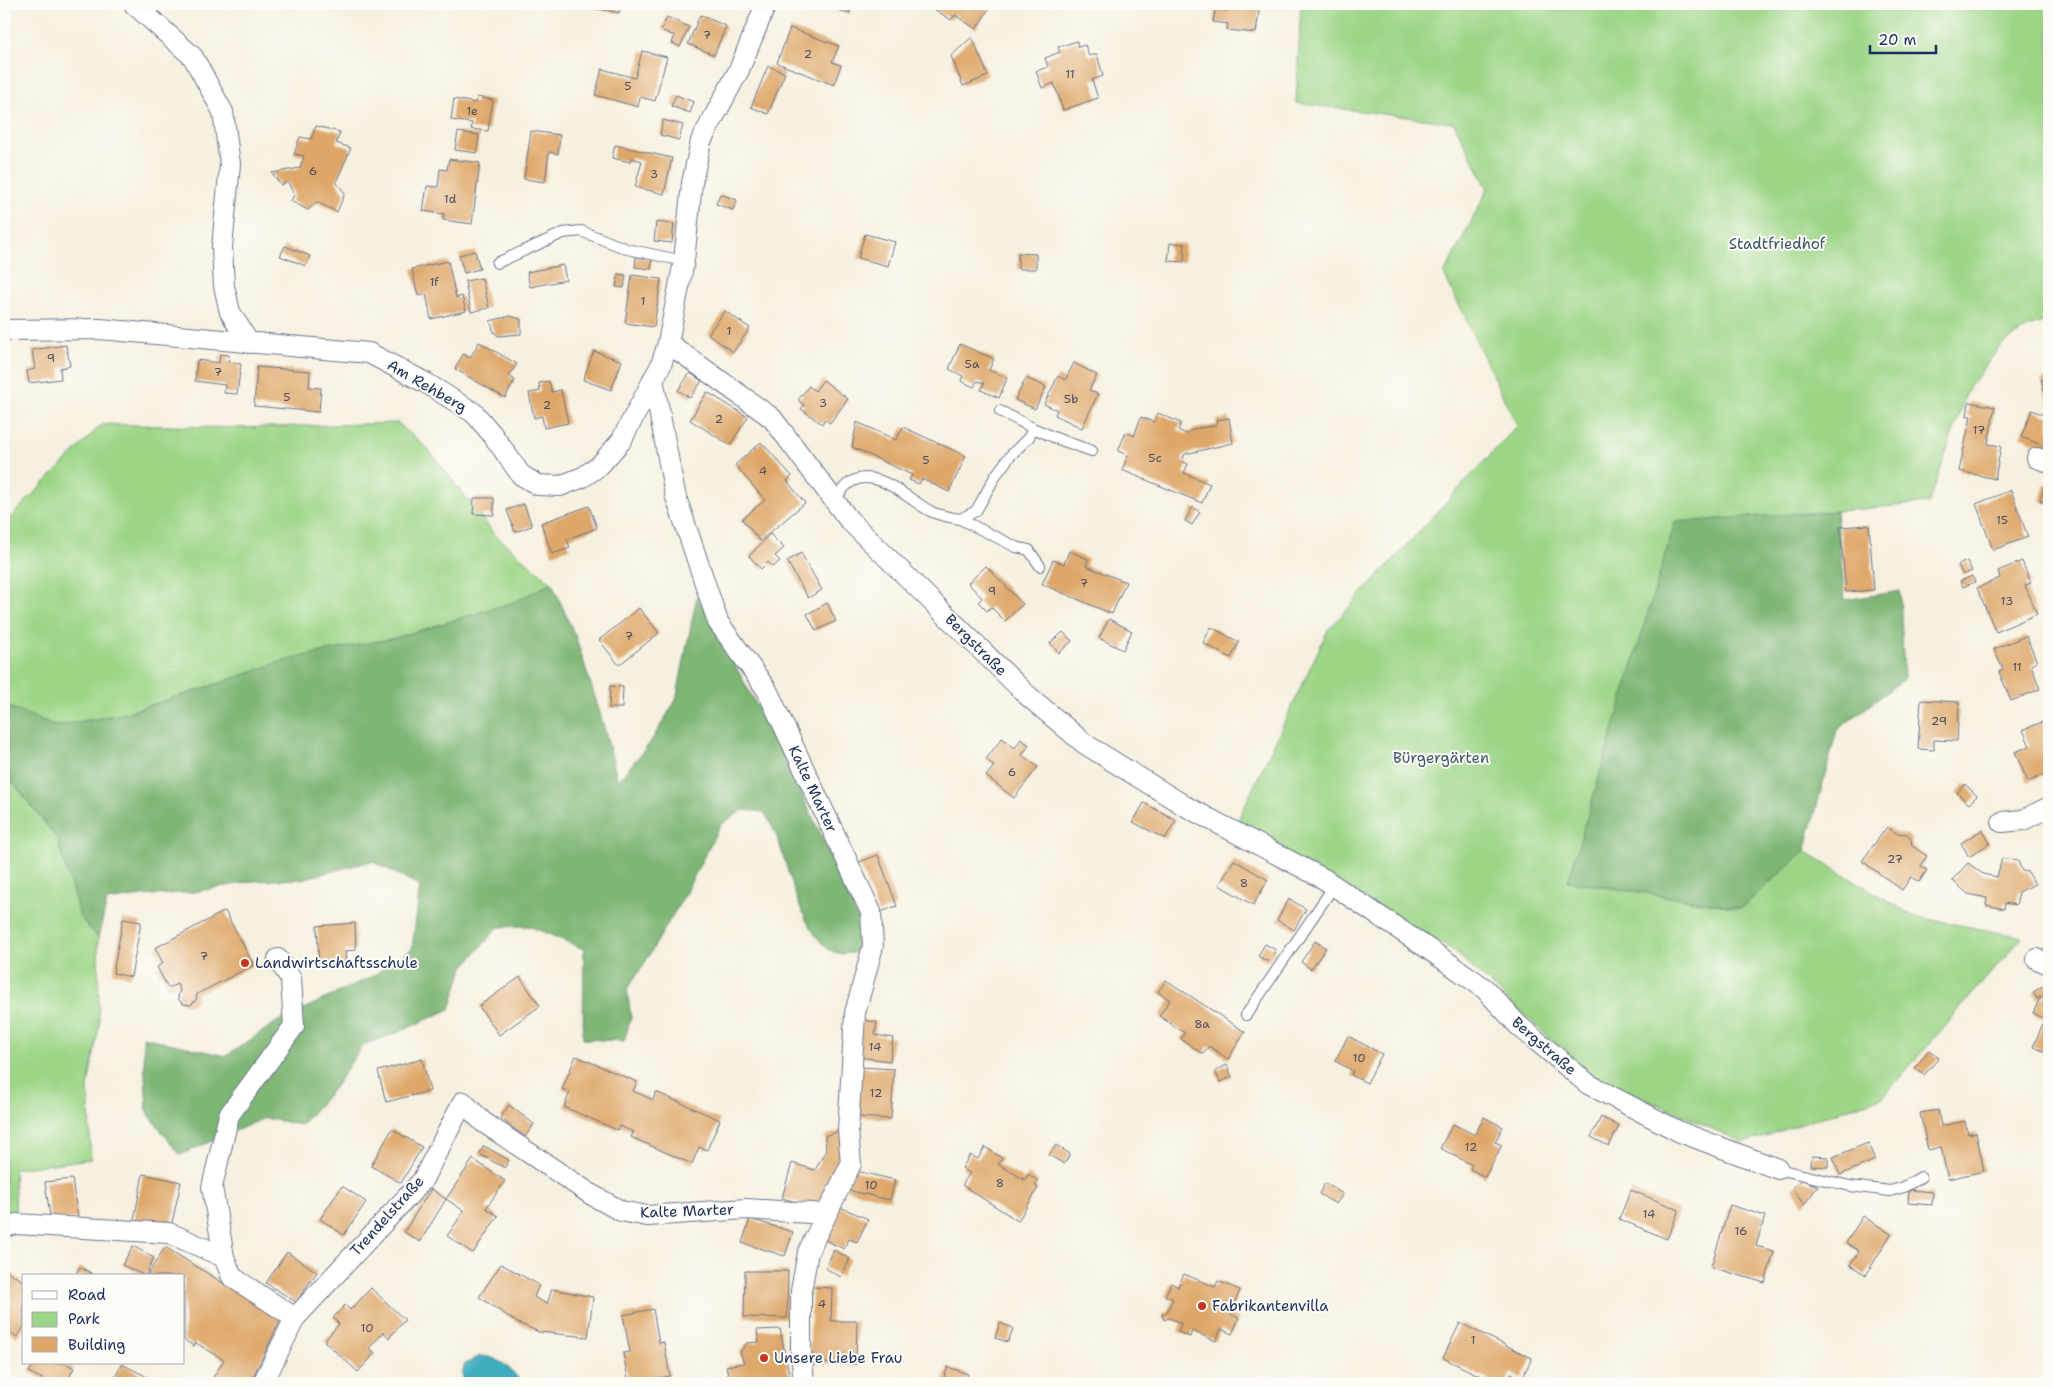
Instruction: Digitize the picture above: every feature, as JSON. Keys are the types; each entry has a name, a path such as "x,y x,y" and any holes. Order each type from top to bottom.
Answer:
{"street":[{"path":"134,4 193,57 223,112 230,164 222,247 224,286 230,312 249,343"},
{"name":"Am Rehberg","path":"4,330 100,330 369,353 426,383 474,413 492,434 521,475 538,485 560,486 583,478 598,466 621,441 657,372 668,343 684,262 692,183 701,141 739,70 766,4"},
{"name":"Bergstraße","path":"668,343 772,418 849,520 1027,696 1085,744 1185,806 1334,886 1484,988 1518,1025 1588,1084 1680,1132 1778,1169"},
{"name":"Kalte Marter","path":"657,372 675,494 718,622 767,690 871,912 873,946 855,1013 849,1123 851,1164 808,1252 801,1292 801,1351 804,1383"},
{"path":"2002,822 2023,820 2049,806"},
{"path":"278,959 291,979 294,1026 230,1115 212,1187 224,1257 232,1276 295,1318"},
{"name":"Kalte Marter","path":"463,1102 483,1122 592,1195 621,1211 647,1216 746,1209 826,1214"},
{"name":"Trendelstraße","path":"263,1383 295,1318 422,1181 463,1102"},
{"path":"4,1227 16,1224 168,1233 224,1257"}],"lane":[{"path":"497,262 563,233 580,231 627,249 684,262"},
{"path":"1000,411 1033,428 1092,452"},
{"path":"960,519 976,511 996,475 1010,456 1029,437 1033,428"},
{"path":"835,499 847,485 857,480 869,478 883,483 931,511 960,519 1016,547 1029,550 1040,566"},
{"path":"1246,1015 1334,886"},
{"path":"1778,1169 1850,1186 1890,1191 1904,1187 1921,1177"}],"green space":[{"path":"1301,4 2049,4 2049,320 2028,327 2001,345 1967,391 1929,503 1744,519 1568,881 1741,908 1805,851 1913,916 2022,937 1883,1097 1744,1143 1588,1073 1453,950 1236,824 1328,630 1517,426 1444,274 1488,189 1454,123 1296,103"},
{"path":"398,423 427,448 495,535 552,583 514,602 395,638 312,654 122,714 56,726 4,705 4,524 102,424 236,428"},
{"path":"1836,511 1845,600 1900,591 1904,679 1837,730 1805,851 1741,908 1568,881 1675,522"},
{"path":"552,583 576,638 601,716 618,781 650,743 676,700 697,595 774,737 824,841 861,926 861,951 839,953 831,951 817,938 802,912 777,836 764,812 743,810 720,825 684,896 627,989 631,1018 624,1041 583,1039 584,949 529,926 498,927 463,968 450,1009 397,1033 363,1045 334,1088 301,1125 265,1118 180,1155 147,1112 143,1037 226,1056 278,1021 371,977 412,949 420,886 372,861 302,879 253,881 194,892 107,901 98,938 80,917 57,838 4,771 4,705 56,726 122,714 200,690 277,663 312,654 395,638 514,602"},
{"path":"4,771 57,838 80,917 98,938 99,1026 88,1086 91,1159 14,1169 16,1224 4,1227"}],"water":[{"path":"480,1356 493,1358 504,1364 522,1383 464,1383 462,1373 465,1364"}],"building":[{"path":"573,4 621,4 619,13"},
{"path":"822,4 853,4 849,14"},
{"path":"926,4 992,4 976,29 955,15 951,20"},
{"path":"1229,4 1260,4 1256,33 1227,30 1228,24 1213,22 1215,10 1228,11"},
{"path":"700,15 726,26 714,55 688,44"},
{"path":"667,17 689,27 680,47 672,43 675,36 661,30"},
{"path":"790,28 839,46 832,62 841,65 834,85 777,63"},
{"path":"972,37 988,76 963,86 951,56"},
{"path":"1077,41 1078,47 1085,45 1089,56 1097,54 1103,76 1092,80 1098,98 1063,110 1054,83 1042,88 1036,71 1048,67 1045,58 1060,52 1058,47"},
{"path":"642,51 667,57 655,101 640,97 638,107 595,95 602,69 635,78"},
{"path":"768,66 785,73 768,114 751,107"},
{"path":"676,95 694,102 690,113 671,106"},
{"path":"477,97 493,100 488,131 471,129 472,123 451,120 454,99 476,103"},
{"path":"663,120 683,125 679,140 660,135"},
{"path":"316,126 340,132 336,143 351,148 336,182 345,193 337,212 317,202 308,210 291,201 294,195 288,182 281,185 272,173 300,168 304,156 294,154 300,137 311,139"},
{"path":"531,131 560,135 558,154 549,152 545,182 524,179"},
{"path":"458,132 479,135 477,153 455,150"},
{"path":"615,145 672,158 664,194 635,187 642,161 631,158 630,162 612,158"},
{"path":"449,159 480,163 472,224 443,220 444,214 423,211 427,186 438,187 440,169 447,170"},
{"path":"720,194 737,200 733,210 716,204"},
{"path":"656,222 674,224 672,243 654,241"},
{"path":"865,234 895,242 888,266 858,258"},
{"path":"1170,243 1185,244 1184,262 1168,261"},
{"path":"285,246 310,256 306,266 280,256"},
{"path":"475,251 480,269 464,273 459,255"},
{"path":"1018,253 1036,254 1036,269 1018,269"},
{"path":"636,257 652,259 651,269 635,267"},
{"path":"448,261 456,298 462,296 466,311 431,319 426,294 418,296 412,269"},
{"path":"563,265 566,280 530,287 527,272"},
{"path":"618,274 626,275 624,288 616,287"},
{"path":"632,275 661,279 654,327 625,323"},
{"path":"482,278 489,308 471,312 465,281"},
{"path":"725,311 750,328 733,352 708,334"},
{"path":"510,316 521,319 521,334 498,336 494,332 490,321"},
{"path":"479,342 517,364 509,376 515,380 505,398 455,369 463,354 470,358"},
{"path":"960,344 994,359 989,370 1007,378 999,398 981,390 984,383 977,381 974,387 961,381 963,376 949,369"},
{"path":"66,345 70,366 60,368 61,379 29,383 27,371 35,369 32,350"},
{"path":"594,351 622,361 611,390 583,380"},
{"path":"220,354 229,355 228,362 241,364 237,394 224,393 225,385 195,381 197,360 219,363"},
{"path":"1074,363 1097,375 1089,390 1098,394 1082,428 1055,415 1057,410 1044,404 1058,376 1065,380"},
{"path":"257,367 310,371 309,387 321,388 319,412 254,406"},
{"path":"690,373 702,381 690,398 678,390"},
{"path":"1026,378 1046,387 1035,409 1015,400"},
{"path":"2049,378 2049,405 2041,380"},
{"path":"823,380 848,399 830,423 825,419 822,424 801,409 804,405 798,400 809,386 815,391"},
{"path":"549,381 552,392 561,390 568,423 544,428 542,416 534,418 529,393 540,391 539,383"},
{"path":"707,392 748,417 730,445 690,420"},
{"path":"1969,402 1995,407 1988,444 2001,446 1995,479 1959,471 1971,416 1967,416"},
{"path":"2032,410 2049,417 2049,448 2021,437"},
{"path":"1158,413 1181,423 1178,430 1186,434 1194,429 1217,425 1216,420 1229,418 1233,443 1185,454 1182,461 1188,464 1184,473 1210,484 1202,503 1122,470 1128,455 1118,451 1126,432 1134,436 1141,417 1154,422"},
{"path":"857,422 896,440 903,427 966,456 949,492 922,479 919,484 909,480 912,475 852,447"},
{"path":"761,442 792,476 787,481 805,503 760,541 742,519 765,500 735,465"},
{"path":"2045,484 2049,486 2049,504 2040,501"},
{"path":"2011,490 2028,537 1993,550 1976,504"},
{"path":"474,498 494,498 494,515 473,514"},
{"path":"524,504 532,526 515,532 507,510"},
{"path":"589,506 597,528 567,539 570,548 552,554 541,523"},
{"path":"1193,507 1200,512 1192,525 1185,521"},
{"path":"1869,525 1874,590 1846,592 1840,527"},
{"path":"770,534 784,548 775,556 780,561 773,567 768,562 761,569 749,556"},
{"path":"1069,551 1088,559 1086,566 1126,582 1112,614 1042,584 1053,560 1064,564"},
{"path":"801,553 822,590 808,598 787,561"},
{"path":"2049,556 2049,570 2044,559"},
{"path":"1967,561 1972,571 1963,575 1958,565"},
{"path":"2022,561 2031,583 2025,585 2037,614 1996,632 1977,588 2000,578 1998,571"},
{"path":"986,566 1023,604 1005,621 991,607 987,611 978,602 982,598 968,583"},
{"path":"1972,576 1975,582 1963,587 1960,581"},
{"path":"827,603 836,621 816,631 807,614"},
{"path":"639,608 659,633 619,665 599,640"},
{"path":"1109,619 1132,631 1123,650 1099,638"},
{"path":"1211,627 1239,642 1231,658 1203,643"},
{"path":"1063,632 1072,641 1059,653 1050,643"},
{"path":"2026,636 2037,662 2031,665 2040,689 2011,701 1999,672 2003,670 1994,649"},
{"path":"610,686 623,687 622,708 609,708"},
{"path":"1921,700 1959,702 1957,741 1934,740 1934,750 1918,749"},
{"path":"2049,719 2049,772 2028,782 2015,752 2030,746 2023,730"},
{"path":"1002,738 1015,748 1021,739 1029,745 1022,755 1038,767 1014,798 986,776 994,766 986,759"},
{"path":"1965,784 1977,796 1969,804 1957,793"},
{"path":"1144,803 1176,820 1165,839 1133,822"},
{"path":"1887,827 1896,833 1907,834 1911,839 1912,846 1927,856 1921,866 1927,870 1919,882 1911,877 1902,890 1862,861"},
{"path":"1982,830 1990,843 1969,857 1961,843"},
{"path":"878,855 897,906 878,913 859,862"},
{"path":"2002,858 2018,861 2022,871 2028,872 2035,884 2019,892 2016,905 2005,903 2004,909 1986,905 1987,898 1968,894 1952,880 1968,863 1983,874 1997,877"},
{"path":"1234,860 1268,880 1253,905 1219,885"},
{"path":"1289,899 1306,909 1294,930 1277,920"},
{"path":"225,911 254,965 197,994 196,1000 191,1005 183,1004 179,1000 180,990 177,984 168,988 157,967 163,963 155,948"},
{"path":"123,919 141,922 131,977 113,973"},
{"path":"355,923 356,950 345,951 346,965 319,966 317,926"},
{"path":"1315,941 1326,948 1311,969 1301,962"},
{"path":"1265,944 1276,950 1268,962 1258,956"},
{"path":"520,977 540,1006 499,1035 479,1006"},
{"path":"1166,980 1245,1032 1228,1059 1209,1046 1203,1054 1181,1039 1185,1033 1159,1016 1170,1000 1158,992"},
{"path":"2048,983 2049,992 2037,999 2033,992"},
{"path":"2046,995 2049,996 2049,1053 2033,1047 2045,1019 2033,1013 2039,1000"},
{"path":"862,1020 877,1022 875,1035 893,1038 890,1061 858,1057"},
{"path":"1348,1036 1382,1054 1367,1083 1351,1075 1353,1071 1335,1061"},
{"path":"1929,1050 1939,1058 1924,1075 1915,1068"},
{"path":"576,1056 637,1082 633,1091 653,1100 656,1092 720,1120 707,1150 699,1147 692,1164 631,1137 634,1132 619,1126 617,1130 564,1107 570,1092 562,1089"},
{"path":"422,1059 430,1091 386,1102 378,1071"},
{"path":"1227,1065 1232,1077 1220,1082 1215,1071"},
{"path":"861,1067 894,1069 891,1119 857,1117"},
{"path":"509,1105 534,1124 525,1137 500,1118"},
{"path":"1938,1110 1941,1126 1965,1121 1968,1134 1976,1132 1984,1171 1948,1179 1941,1147 1928,1150 1920,1113"},
{"path":"1484,1117 1503,1127 1495,1142 1502,1145 1485,1177 1470,1169 1472,1165 1440,1148 1453,1124 1475,1135"},
{"path":"1601,1117 1619,1126 1609,1146 1591,1137"},
{"path":"392,1129 422,1147 401,1183 371,1166"},
{"path":"845,1129 846,1159 819,1209 782,1198 792,1163 815,1170 826,1150 825,1136"},
{"path":"1868,1143 1875,1160 1840,1175 1833,1157"},
{"path":"1056,1145 1070,1154 1064,1164 1049,1155"},
{"path":"484,1146 509,1160 505,1168 479,1154"},
{"path":"985,1147 1002,1158 998,1164 1025,1180 1028,1174 1038,1181 1035,1186 1038,1188 1018,1221 962,1185 970,1173 962,1168 970,1155 978,1159"},
{"path":"1812,1156 1828,1157 1828,1167 1811,1166"},
{"path":"473,1159 505,1181 486,1208 498,1216 473,1253 447,1236 464,1211 446,1199"},
{"path":"852,1170 895,1180 890,1200 847,1190"},
{"path":"143,1174 181,1182 171,1227 134,1220"},
{"path":"72,1179 78,1218 51,1222 45,1182"},
{"path":"1802,1180 1818,1186 1804,1205 1792,1188"},
{"path":"1325,1183 1343,1194 1336,1204 1319,1194"},
{"path":"342,1186 366,1202 344,1235 320,1219"},
{"path":"431,1189 446,1199 420,1242 404,1232"},
{"path":"1631,1190 1679,1210 1667,1239 1619,1219"},
{"path":"1909,1190 1933,1192 1932,1205 1908,1203"},
{"path":"1730,1205 1765,1216 1756,1246 1774,1251 1765,1283 1711,1267"},
{"path":"840,1207 868,1219 857,1242 849,1239 844,1249 825,1240"},
{"path":"1863,1216 1891,1234 1866,1275 1850,1265 1859,1251 1846,1243"},
{"path":"750,1219 793,1232 785,1256 742,1243"},
{"path":"133,1246 154,1258 146,1274 141,1274 122,1265"},
{"path":"165,1247 281,1319 250,1383 215,1383 211,1381 224,1360 196,1343 194,1346 185,1341 185,1274 148,1274"},
{"path":"834,1250 850,1259 841,1277 825,1268"},
{"path":"287,1252 317,1272 296,1302 266,1283"},
{"path":"501,1264 539,1285 534,1297 547,1304 552,1289 593,1297 588,1337 539,1332 518,1323 479,1297"},
{"path":"80,1267 92,1274 76,1274"},
{"path":"7,1271 22,1281 22,1330 17,1337 4,1328 4,1276"},
{"path":"745,1271 788,1271 787,1318 744,1317"},
{"name":"Fabrikantenvilla","path":"1184,1274 1215,1287 1218,1281 1240,1290 1230,1314 1239,1318 1232,1334 1221,1329 1216,1341 1192,1331 1190,1337 1178,1332 1181,1323 1169,1318 1164,1320 1162,1314 1167,1312 1173,1299 1165,1296 1171,1283 1178,1287"},
{"path":"812,1287 832,1288 831,1321 857,1321 856,1364 809,1363"},
{"path":"371,1288 405,1320 389,1338 384,1332 369,1348 375,1353 358,1372 324,1341 339,1324 333,1318 345,1305 350,1310"},
{"path":"653,1309 659,1343 664,1342 670,1376 629,1383 623,1353 630,1352 623,1315"},
{"path":"1000,1323 1013,1328 1008,1342 995,1338"},
{"path":"1460,1323 1532,1358 1522,1378 1511,1373 1506,1383 1495,1383 1443,1358"},
{"name":"Unsere Liebe Frau","path":"780,1329 791,1383 730,1383 726,1366 744,1363 740,1352 747,1343 759,1342 757,1330"},
{"path":"33,1364 67,1364 74,1368 66,1383 50,1383 29,1372"},
{"path":"122,1364 159,1383 112,1383"},
{"path":"948,1367 968,1374 965,1383 942,1383"}],"place":[{"name":"Landwirtschaftsschule","path":"245,963"},
{"name":"Fabrikantenvilla","path":"1202,1306"},
{"name":"Unsere Liebe Frau","path":"764,1358"}],"park label":[{"name":"Stadtfriedhof","path":"1777,244"},
{"name":"Bürgergärten","path":"1441,758"}]}
